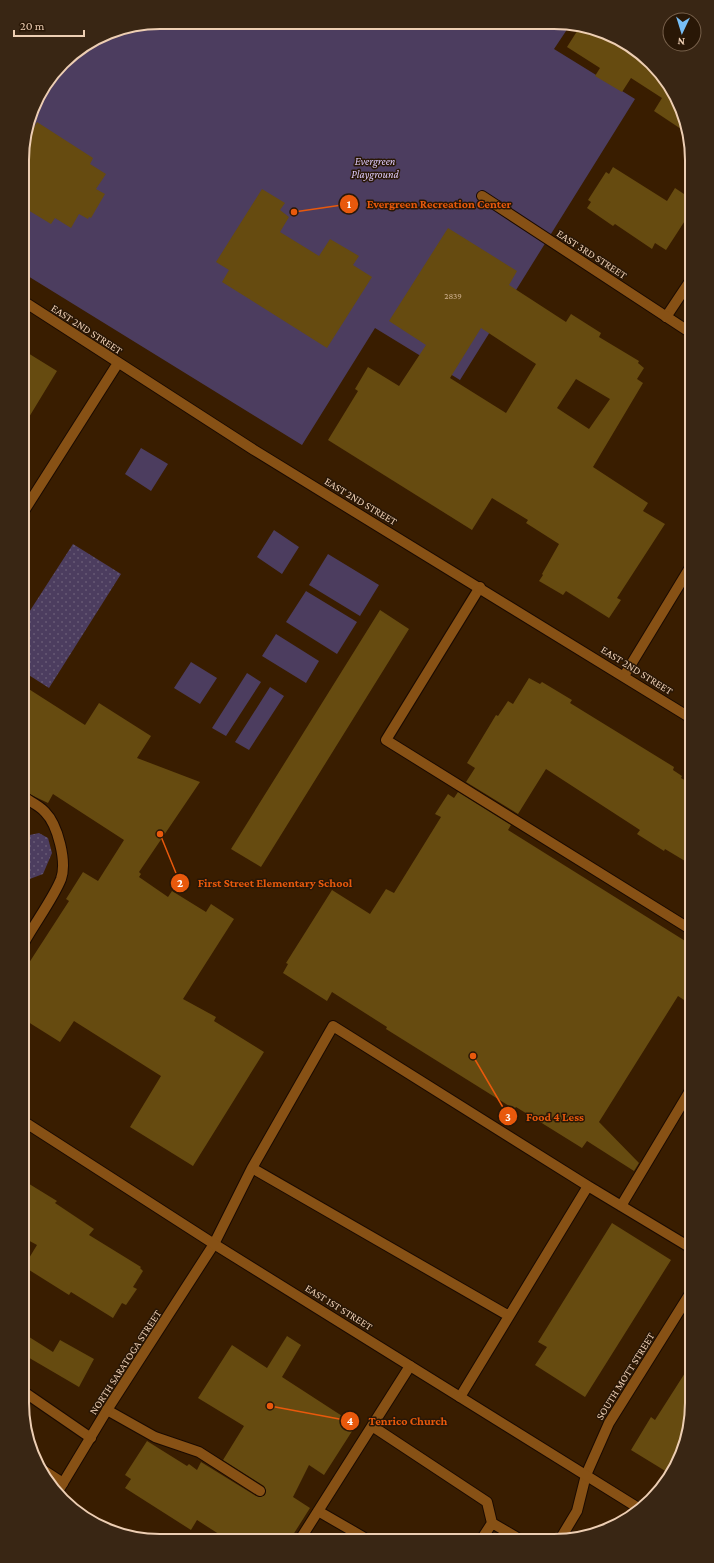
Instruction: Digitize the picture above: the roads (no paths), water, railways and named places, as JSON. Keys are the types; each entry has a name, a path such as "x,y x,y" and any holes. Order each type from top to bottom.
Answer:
{"street":[{"name":"EAST 3RD STREET","path":"482,196 685,329"},
{"path":"666,317 685,288"},
{"name":"EAST 2ND STREET","path":"29,306 254,450 480,587 685,714"},
{"path":"29,503 118,363"},
{"path":"624,676 685,575"},
{"path":"480,587 386,740 685,927"},
{"path":"29,801 45,812 54,826 61,847 63,868 60,880 29,934"},
{"name":"NORTH SARATOGA STREET","path":"60,1487 107,1410 214,1244 252,1168 333,1026 588,1186"},
{"path":"621,1206 685,1099"},
{"name":"EAST 1ST STREET","path":"29,1127 635,1506"},
{"path":"252,1168 509,1316"},
{"path":"460,1397 588,1186 685,1244"},
{"name":"SOUTH MOTT STREET","path":"564,1533 578,1511 586,1475 609,1423 685,1302"},
{"path":"304,1534 410,1366"},
{"path":"29,1395 91,1438"},
{"path":"107,1410 149,1434 199,1452 260,1491"},
{"path":"372,1426 487,1502 492,1523 485,1534"},
{"path":"50,1475 63,1483"},
{"path":"318,1511 358,1534"},
{"path":"492,1523 511,1534"}],"place":[{"name":"Evergreen Recreation Center","path":"294,212"},
{"name":"First Street Elementary School","path":"160,834"},
{"name":"Food 4 Less","path":"473,1056"},
{"name":"Tenrico Church","path":"270,1406"}],"park label":[{"name":"Evergreen Playground","path":"375,167"}]}
